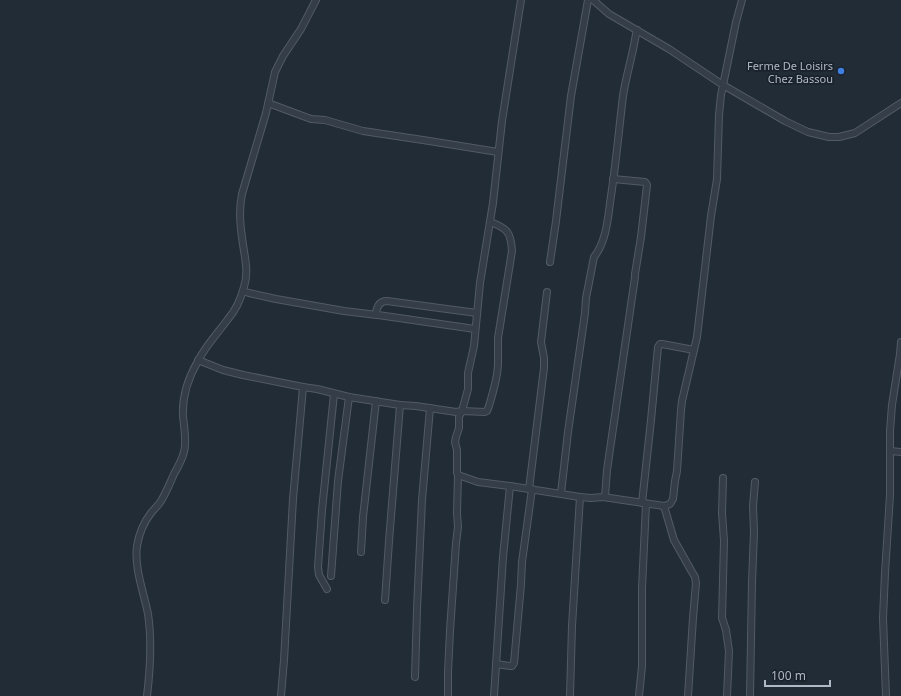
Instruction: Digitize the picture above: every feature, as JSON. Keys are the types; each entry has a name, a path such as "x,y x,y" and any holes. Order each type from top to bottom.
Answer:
{"street":[{"path":"147,696 150,637 148,615 136,557 137,545 143,526 165,494 184,452 185,439 183,413 184,400 189,379 198,360 232,314 245,285 247,270 241,231 240,206 244,186 268,103 275,72 282,56 301,29 316,0"},
{"path":"448,696 450,630 458,527 458,475 457,450 455,442 459,428 459,417 468,388 468,373 474,346 480,283 495,188 505,98 521,0"},
{"path":"550,262 571,96 588,0"},
{"path":"593,0 609,14 669,49 724,85 798,128 817,135 839,137 855,133 901,103"},
{"path":"458,475 478,482 580,497 605,497 664,506 670,504 673,499 677,471 681,410 697,337 711,216 717,179 720,103 734,30 742,0"},
{"path":"561,494 586,298 594,258 602,245 606,229 623,95 633,54 636,30"},
{"path":"268,103 311,119 325,120 363,132 498,152"},
{"path":"605,497 607,470 641,237 647,185 645,182 613,179"},
{"path":"198,360 237,374 317,389 348,397 456,412 485,412 487,411 496,376 498,363 498,338 512,251 511,240 508,233 503,227 490,222"},
{"path":"243,291 276,299 344,311 475,328"},
{"path":"496,664 512,666 514,663 522,562 544,368 541,342 547,292"},
{"path":"377,315 376,311 378,305 385,300 477,313"},
{"path":"886,696 883,618 890,495 890,431 901,342"},
{"path":"639,696 642,666 644,503 658,347 662,344 694,350"},
{"path":"280,696 284,660 293,499 302,387"},
{"path":"328,589 319,575 318,567 322,510 334,394"},
{"path":"894,394 901,394"},
{"path":"331,576 338,481 348,397"},
{"path":"361,552 376,401"},
{"path":"386,600 389,541 400,405"},
{"path":"416,677 417,609 422,500 430,408"},
{"path":"890,451 901,452"},
{"path":"723,478 722,520 724,542 722,618 726,630 729,651 727,696"},
{"path":"750,696 754,525 753,506 755,482"},
{"path":"494,696 503,556 510,486"},
{"path":"570,696 572,626 580,497"},
{"path":"664,506 674,540 692,572 696,583 688,696"}],"place":[{"name":"Ferme De Loisirs Chez Bassou","path":"841,71"}]}
